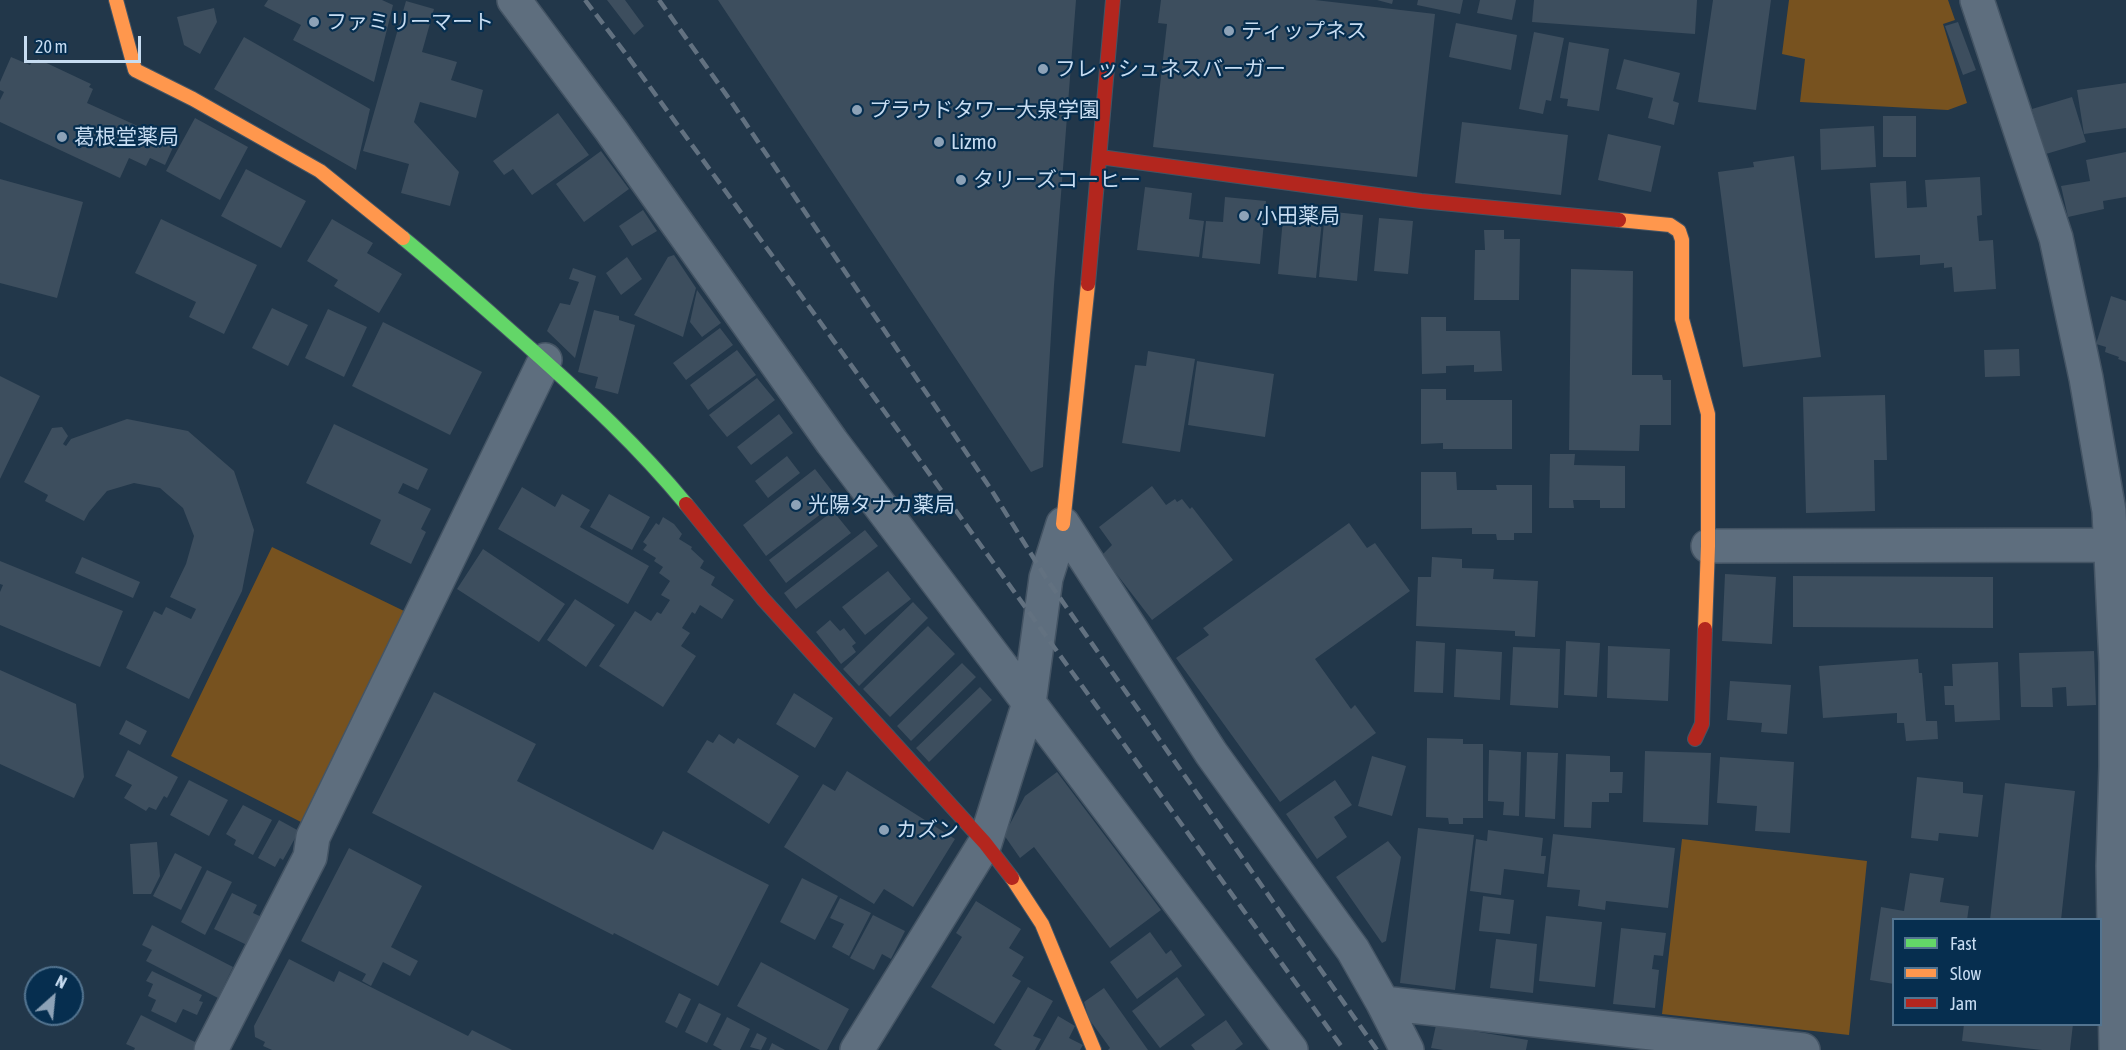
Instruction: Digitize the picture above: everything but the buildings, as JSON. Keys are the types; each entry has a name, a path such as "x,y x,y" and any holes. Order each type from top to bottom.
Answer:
{"street":[{"path":"116,0 135,70 193,99 320,171 438,266 545,360 607,417 661,474 763,599 985,843 1021,889 1042,924 1095,1050"},
{"path":"514,0 618,139 832,442 1291,1050"},
{"path":"857,1050 985,843 1029,703 1047,578 1063,524 1084,328 1113,0"},
{"path":"1977,0 2056,238 2117,513 2112,545 2120,844 2113,866 2116,1050"},
{"path":"1100,157 1421,201 1670,225 1679,231 1682,240 1682,319 1708,414 1708,546 1702,724 1695,739"},
{"path":"211,1050 310,857 313,837 545,360"},
{"path":"1063,524 1211,753 1353,950 1407,1050"},
{"path":"1708,546 2112,545"},
{"path":"1383,1003 1803,1050"}],"shaded area":[{"path":"1789,0 1948,0 1955,20 1943,24 1967,103 1948,110 1800,102 1805,59 1782,54"},
{"path":"272,547 404,611 301,822 171,756"},
{"path":"1682,839 1867,861 1849,1035 1662,1014"}],"railway":[{"path":"585,0 787,276 1344,1050"},
{"path":"659,0 730,100 992,491 1046,578 1377,1050"}],"traffic: fast":[{"path":"403,238 484,307 592,405 631,443 686,504"}],"traffic: slow":[{"path":"116,0 135,70 193,99 320,171 403,238"},
{"path":"1619,220 1670,225 1679,231 1682,240 1682,319 1708,414 1708,546 1705,629"},
{"path":"1063,524 1088,284"},
{"path":"1012,878 1042,924 1094,1050"}],"traffic: jam":[{"path":"1088,284 1113,0"},
{"path":"1100,157 1421,201 1619,220"},
{"path":"686,504 763,599 985,843 1012,878"},
{"path":"1695,739 1702,724 1705,629"}],"place":[{"name":"ファミリーマート","path":"314,22"},
{"name":"ティップネス","path":"1229,31"},
{"name":"フレッシュネスバーガー","path":"1043,69"},
{"name":"プラウドタワー大泉学園","path":"857,110"},
{"name":"葛根堂薬局","path":"62,137"},
{"name":"Lizmo","path":"939,142"},
{"name":"タリーズコーヒー","path":"961,180"},
{"name":"小田薬局","path":"1244,216"},
{"name":"光陽タナカ薬局","path":"796,505"},
{"name":"カズン","path":"884,830"}]}
